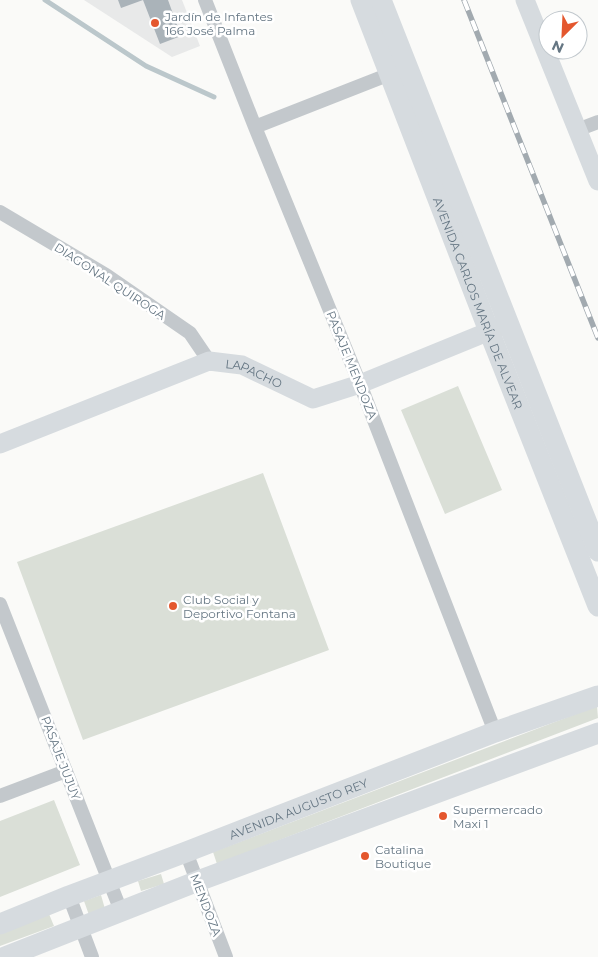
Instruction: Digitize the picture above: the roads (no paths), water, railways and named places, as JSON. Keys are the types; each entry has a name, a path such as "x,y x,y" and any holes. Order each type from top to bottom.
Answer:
{"main road":[{"name":"AVENIDA CARLOS MARÍA DE ALVEAR","path":"361,0 390,74 498,327 548,421 598,551"},
{"name":"AVENIDA CARLOS MARÍA DE ALVEAR","path":"381,0 598,606"},
{"name":"AVENIDA AUGUSTO REY","path":"0,924 495,732 598,696"},
{"path":"5,957 198,881 598,733"}],"street":[{"name":"PASAJE MENDOZA","path":"205,0 360,384 495,732"},
{"path":"525,0 598,181"},
{"path":"255,127 390,74"},
{"path":"577,130 598,122"},
{"name":"DIAGONAL QUIROGA","path":"0,212 106,275 190,333 209,361"},
{"name":"LAPACHO","path":"0,444 209,361 242,365 313,400 360,384 498,327"},
{"name":"PASAJE JUJUY","path":"1,612 121,911"},
{"path":"0,796 66,770"},
{"name":"MENDOZA","path":"186,852 226,957"},
{"path":"69,896 92,957"}],"waterway":[{"path":"45,0 146,66 214,97"}],"railway":[{"path":"464,0 598,338"}],"place":[{"name":"Jardín de Infantes 166 José Palma","path":"155,23"},
{"name":"Club Social y Deportivo Fontana","path":"173,606"},
{"name":"Supermercado Maxi 1","path":"443,816"},
{"name":"Catalina Boutique","path":"365,856"}]}
